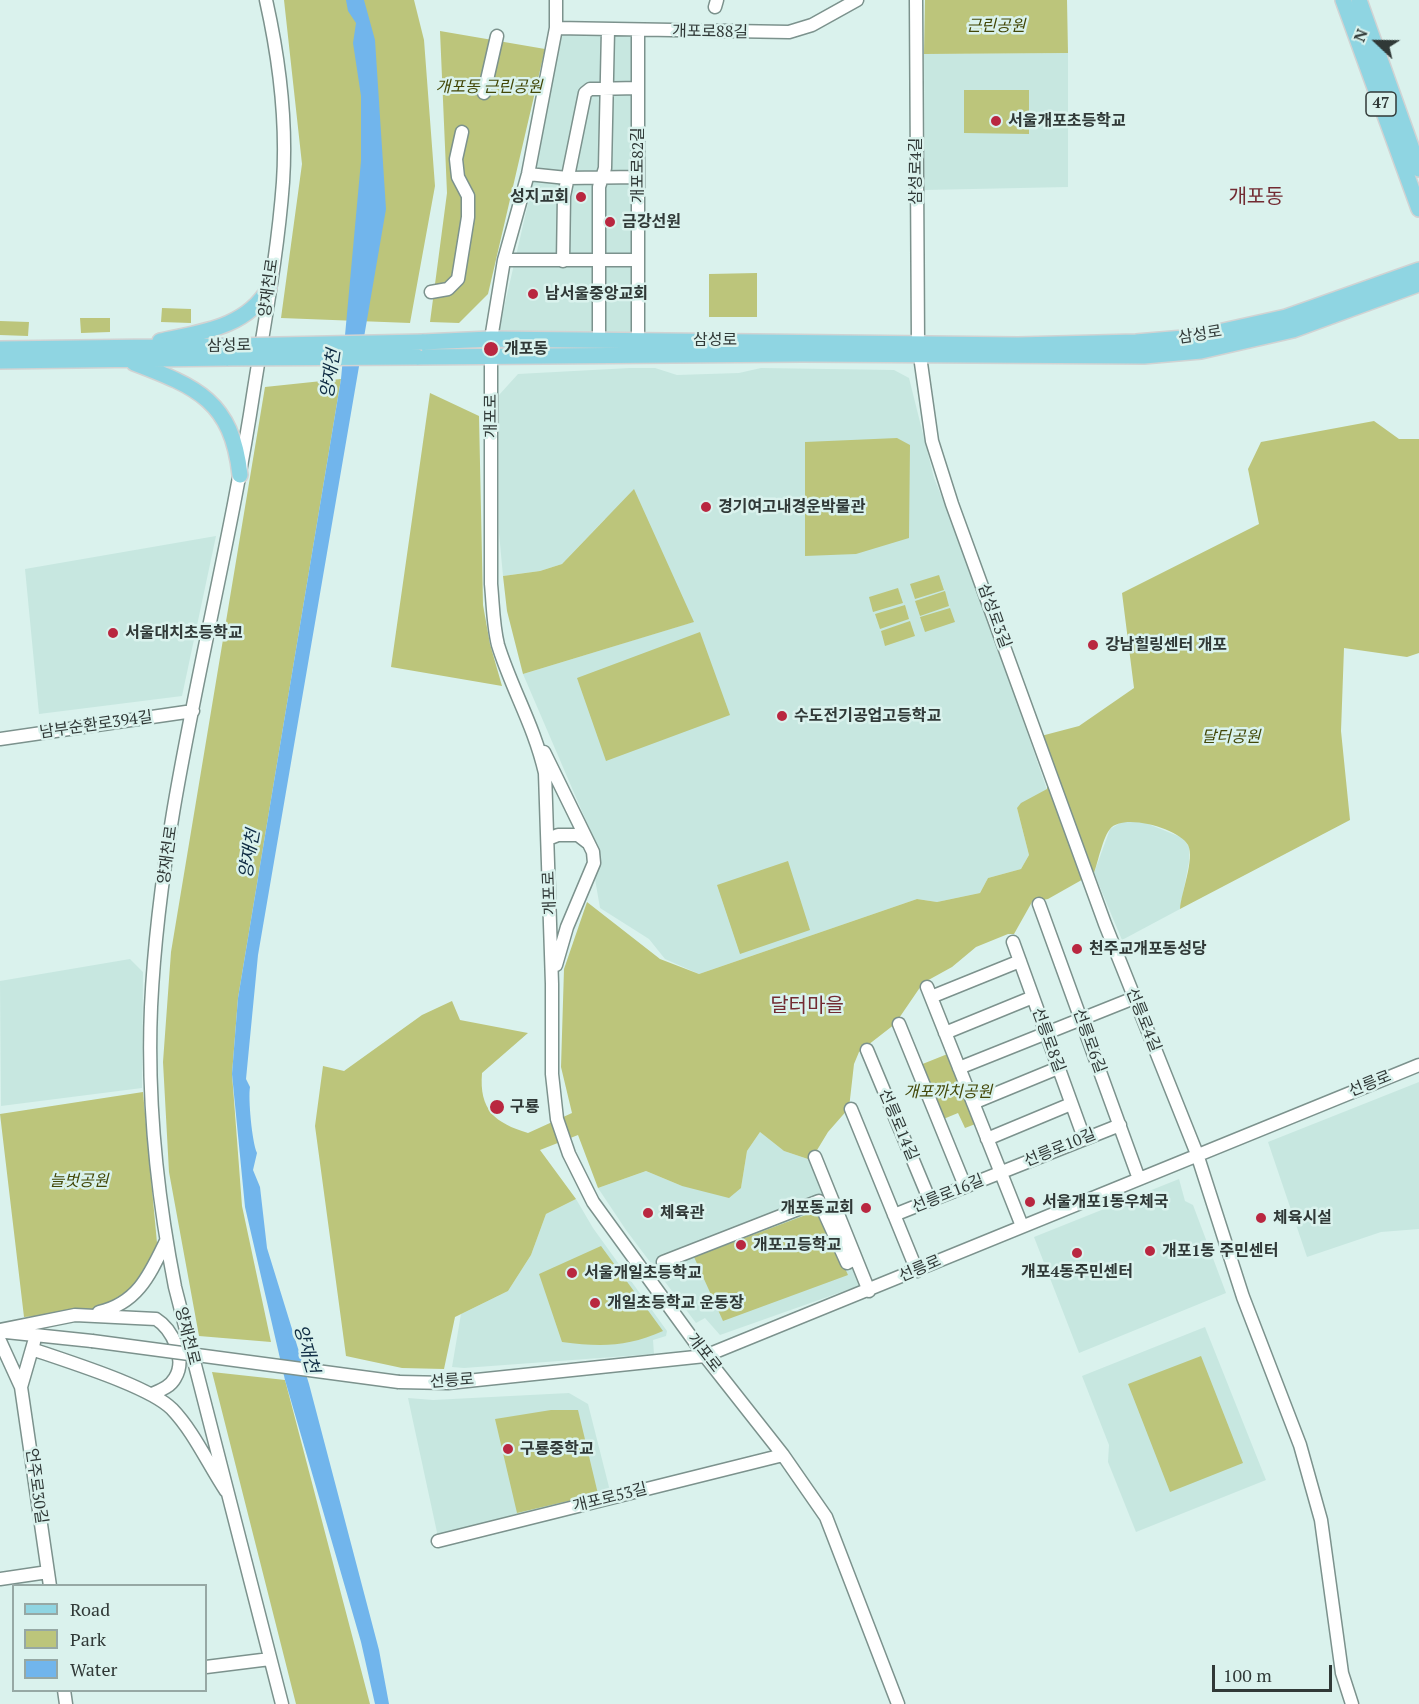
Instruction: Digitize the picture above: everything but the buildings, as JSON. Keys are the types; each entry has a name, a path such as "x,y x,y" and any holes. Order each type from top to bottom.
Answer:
{"main road":[{"name":"47","path":"1343,0 1419,208"},
{"name":"47","path":"1359,0 1419,169"},
{"name":"삼성로","path":"0,361 126,354 420,349 490,356 802,354 1136,342 1196,337 1286,317 1419,270"},
{"name":"삼성로","path":"420,349 491,339 638,340 1144,356 1201,351 1293,330 1419,284"},
{"path":"126,354 237,320 258,305 269,288"},
{"name":"삼성로","path":"0,349 126,354"},
{"path":"126,354 198,390 209,400 220,414 237,450 240,476"}],"street":[{"name":"양재천로","path":"266,0 277,62 283,178 269,288 240,476 169,845 151,1007 152,1110 166,1241 192,1355 232,1500 282,1704"},
{"name":"개포로","path":"556,0 556,28 528,174 504,260 490,356 491,584 494,621 498,643 537,740 545,773 554,1097 557,1119 569,1154 592,1202 705,1356 783,1455 830,1526 898,1704"},
{"name":"개포로88길","path":"556,28 789,32 820,21 857,0"},
{"name":"삼성로4길","path":"916,0 919,349"},
{"name":"개포로82길","path":"599,340 598,261 601,177 605,168 608,30"},
{"name":"개포로82길","path":"638,31 638,340"},
{"path":"484,93 497,36"},
{"path":"563,261 567,178 585,93 590,88 638,88"},
{"path":"431,292 448,289 458,279 468,207 468,196 458,177 456,159 462,132"},
{"path":"528,174 567,178 638,177"},
{"path":"504,260 637,260"},
{"name":"삼성로3길","path":"919,349 928,424 942,475 1091,885"},
{"name":"남부순환로394길","path":"0,739 193,711"},
{"path":"537,740 590,845 594,863 567,927 552,984"},
{"path":"548,839 558,835 578,835 590,845"},
{"name":"선릉로4길","path":"1091,885 1197,1154 1243,1297 1300,1445 1321,1520 1342,1673 1352,1704"},
{"name":"선릉로6길","path":"1039,904 1139,1179"},
{"name":"선릉로8길","path":"1013,942 1084,1138"},
{"path":"1020,961 929,992 1022,1226"},
{"path":"945,1033 1033,997"},
{"path":"959,1068 1134,998"},
{"path":"899,1024 965,1186"},
{"name":"선릉로14길","path":"867,1050 930,1201"},
{"name":"선릉로","path":"35,1335 399,1382 448,1383 705,1356 1419,1065"},
{"path":"973,1103 1058,1068"},
{"path":"987,1139 1071,1104"},
{"name":"선릉로16길","path":"851,1109 917,1271"},
{"name":"선릉로10길","path":"1001,1172 1120,1125"},
{"path":"816,1157 869,1291"},
{"name":"선릉로16길","path":"894,1215 1001,1172"},
{"path":"663,1262 819,1200 847,1263 853,1260"},
{"path":"0,1331 117,1307 132,1298 144,1286 166,1241"},
{"path":"88,1314 156,1319 165,1324 171,1333 180,1364 176,1377 167,1387 152,1394"},
{"path":"0,1331 35,1335 21,1387"},
{"path":"0,1341 21,1387"},
{"path":"32,1349 152,1394 171,1408 186,1426 232,1500"},
{"name":"언주로30길","path":"21,1387 50,1584"},
{"name":"개포로53길","path":"438,1541 783,1455"},
{"path":"0,1579 48,1572"},
{"path":"207,1666 270,1659"}],"shaded area":[{"path":"559,30 637,33 634,335 497,338 536,169"},
{"name":"서울개포초등학교","path":"1068,53 1068,187 925,190 924,54"},
{"path":"655,368 677,375 739,373 761,368 894,370 909,378 934,478 971,569 1047,790 1017,808 1029,855 1021,869 988,878 980,893 937,902 917,899 699,974 665,959 649,939 600,908 594,873 596,844 523,674 693,622 605,519 562,564 540,571 503,576 499,533 499,395 518,374"},
{"name":"서울대치초등학교","path":"216,536 182,696 39,714 25,569"},
{"path":"1125,820 1141,821 1183,838 1189,847 1189,862 1180,909 1122,940 1094,873 1110,829"},
{"path":"130,959 143,972 142,1088 1,1106 0,981"},
{"path":"1419,1082 1419,1229 1381,1232 1307,1257 1268,1142"},
{"name":"개포고등학교","path":"760,1132 784,1151 811,1160 833,1220 864,1284 720,1335 705,1318 696,1323 626,1230 598,1188 646,1171 682,1186 741,1188 747,1151"},
{"path":"1179,1179 1185,1201 1193,1205 1226,1293 1079,1353 1034,1237"},
{"name":"서울개일초등학교","path":"576,1199 593,1228 667,1331 666,1336 653,1340 654,1354 452,1367 461,1314 508,1291 531,1255 546,1214"},
{"path":"1205,1327 1266,1480 1136,1532 1108,1462 1109,1445 1082,1376"},
{"name":"구룡중학교","path":"569,1393 588,1404 610,1491 607,1496 438,1537 408,1398 433,1400"}],"green space":[{"path":"284,0 414,0 424,40 435,186 410,323 281,318 302,164"},
{"name":"근린공원","path":"925,0 1067,0 1068,53 924,54"},
{"name":"개포동 근린공원","path":"440,31 545,49 488,294 459,323 430,322 447,193"},
{"path":"964,90 1029,90 1029,134 964,133"},
{"path":"757,273 757,317 709,317 709,274"},
{"path":"162,308 191,309 191,323 161,322"},
{"path":"80,318 110,318 110,332 81,333"},
{"path":"0,321 29,322 28,336 0,335"},
{"path":"341,379 238,998 232,1074 242,1206 271,1342 199,1336 169,1172 163,1062 171,952 265,387"},
{"path":"430,393 479,416 483,605 490,644 502,686 391,667"},
{"name":"달터공원","path":"1374,421 1399,439 1419,439 1419,653 1407,657 1344,648 1341,731 1350,820 1180,909 1190,859 1188,845 1183,839 1163,828 1138,822 1117,824 1110,829 1105,838 1094,873 1048,899 1032,902 1014,934 1008,934 976,947 952,967 923,983 895,1024 859,1052 854,1064 849,1108 828,1132 811,1160 784,1151 760,1132 747,1151 741,1188 729,1198 682,1186 646,1171 598,1188 578,1135 540,1150 576,1199 546,1214 531,1255 508,1291 455,1317 444,1369 402,1368 346,1356 315,1126 323,1066 344,1071 422,1015 452,1001 460,1020 528,1033 482,1073 482,1086 483,1097 491,1113 506,1125 528,1133 572,1113 561,1067 564,969 587,902 660,959 699,974 917,899 937,902 980,893 988,878 1021,869 1029,855 1017,808 1021,803 1047,789 1048,768 1041,736 1079,726 1134,688 1122,593 1259,524 1248,469 1261,442"},
{"path":"897,438 910,445 909,538 856,554 805,556 805,442"},
{"path":"634,489 694,622 523,674 507,611 503,576 540,571 562,564"},
{"path":"939,575 944,590 915,599 910,584"},
{"path":"898,588 903,603 873,612 869,597"},
{"path":"945,591 949,606 920,616 915,601"},
{"path":"905,605 909,619 880,629 875,614"},
{"path":"950,608 955,622 925,632 920,617"},
{"path":"910,621 915,636 885,646 881,631"},
{"path":"700,632 730,715 606,761 577,678"},
{"path":"788,861 810,930 740,954 717,885"},
{"name":"개포까치공원","path":"950,1053 978,1123 965,1128 958,1113 941,1120 920,1065"},
{"name":"늘벗공원","path":"143,1092 157,1243 142,1286 128,1301 101,1312 24,1317 0,1114"},
{"path":"819,1210 848,1275 723,1321 694,1257"},
{"name":"개일초등학교 운동장","path":"601,1246 663,1331 626,1343 589,1345 562,1342 539,1274"},
{"path":"1201,1356 1243,1463 1170,1492 1128,1384"},
{"path":"212,1372 285,1380 370,1704 296,1704"},
{"path":"551,1410 578,1410 598,1494 517,1513 495,1419"}],"water":[{"path":"346,0 364,0 375,40 386,209 258,955 246,1079 250,1087 251,1120 257,1153 253,1170 260,1187 267,1248 309,1384 379,1650 389,1704 375,1704 361,1642 285,1380 245,1207 232,1074 238,998 341,379 361,161 361,96 353,43 356,23 348,11"}],"place":[{"name":"서울개포초등학교","path":"996,121"},
{"name":"성지교회","path":"581,197"},
{"name":"금강선원","path":"610,222"},
{"name":"남서울중앙교회","path":"533,294"},
{"name":"개포동","path":"491,349"},
{"name":"경기여고내경운박물관","path":"706,507"},
{"name":"서울대치초등학교","path":"113,633"},
{"name":"강남힐링센터 개포","path":"1093,645"},
{"name":"수도전기공업고등학교","path":"782,716"},
{"name":"천주교개포동성당","path":"1077,949"},
{"name":"구룡","path":"497,1107"},
{"name":"서울개포1동우체국","path":"1030,1202"},
{"name":"개포동교회","path":"866,1208"},
{"name":"체육관","path":"648,1213"},
{"name":"체육시설","path":"1261,1218"},
{"name":"개포고등학교","path":"741,1245"},
{"name":"개포1동 주민센터","path":"1150,1251"},
{"name":"개포4동주민센터","path":"1077,1253"},
{"name":"서울개일초등학교","path":"572,1273"},
{"name":"개일초등학교 운동장","path":"595,1303"},
{"name":"구룡중학교","path":"508,1449"}],"district":[{"name":"개포동","path":"1256,197"},
{"name":"달터마을","path":"807,1006"}],"water label":[{"name":"양재천","path":"331,374"},
{"name":"양재천","path":"250,854"},
{"name":"양재천","path":"306,1349"}]}
